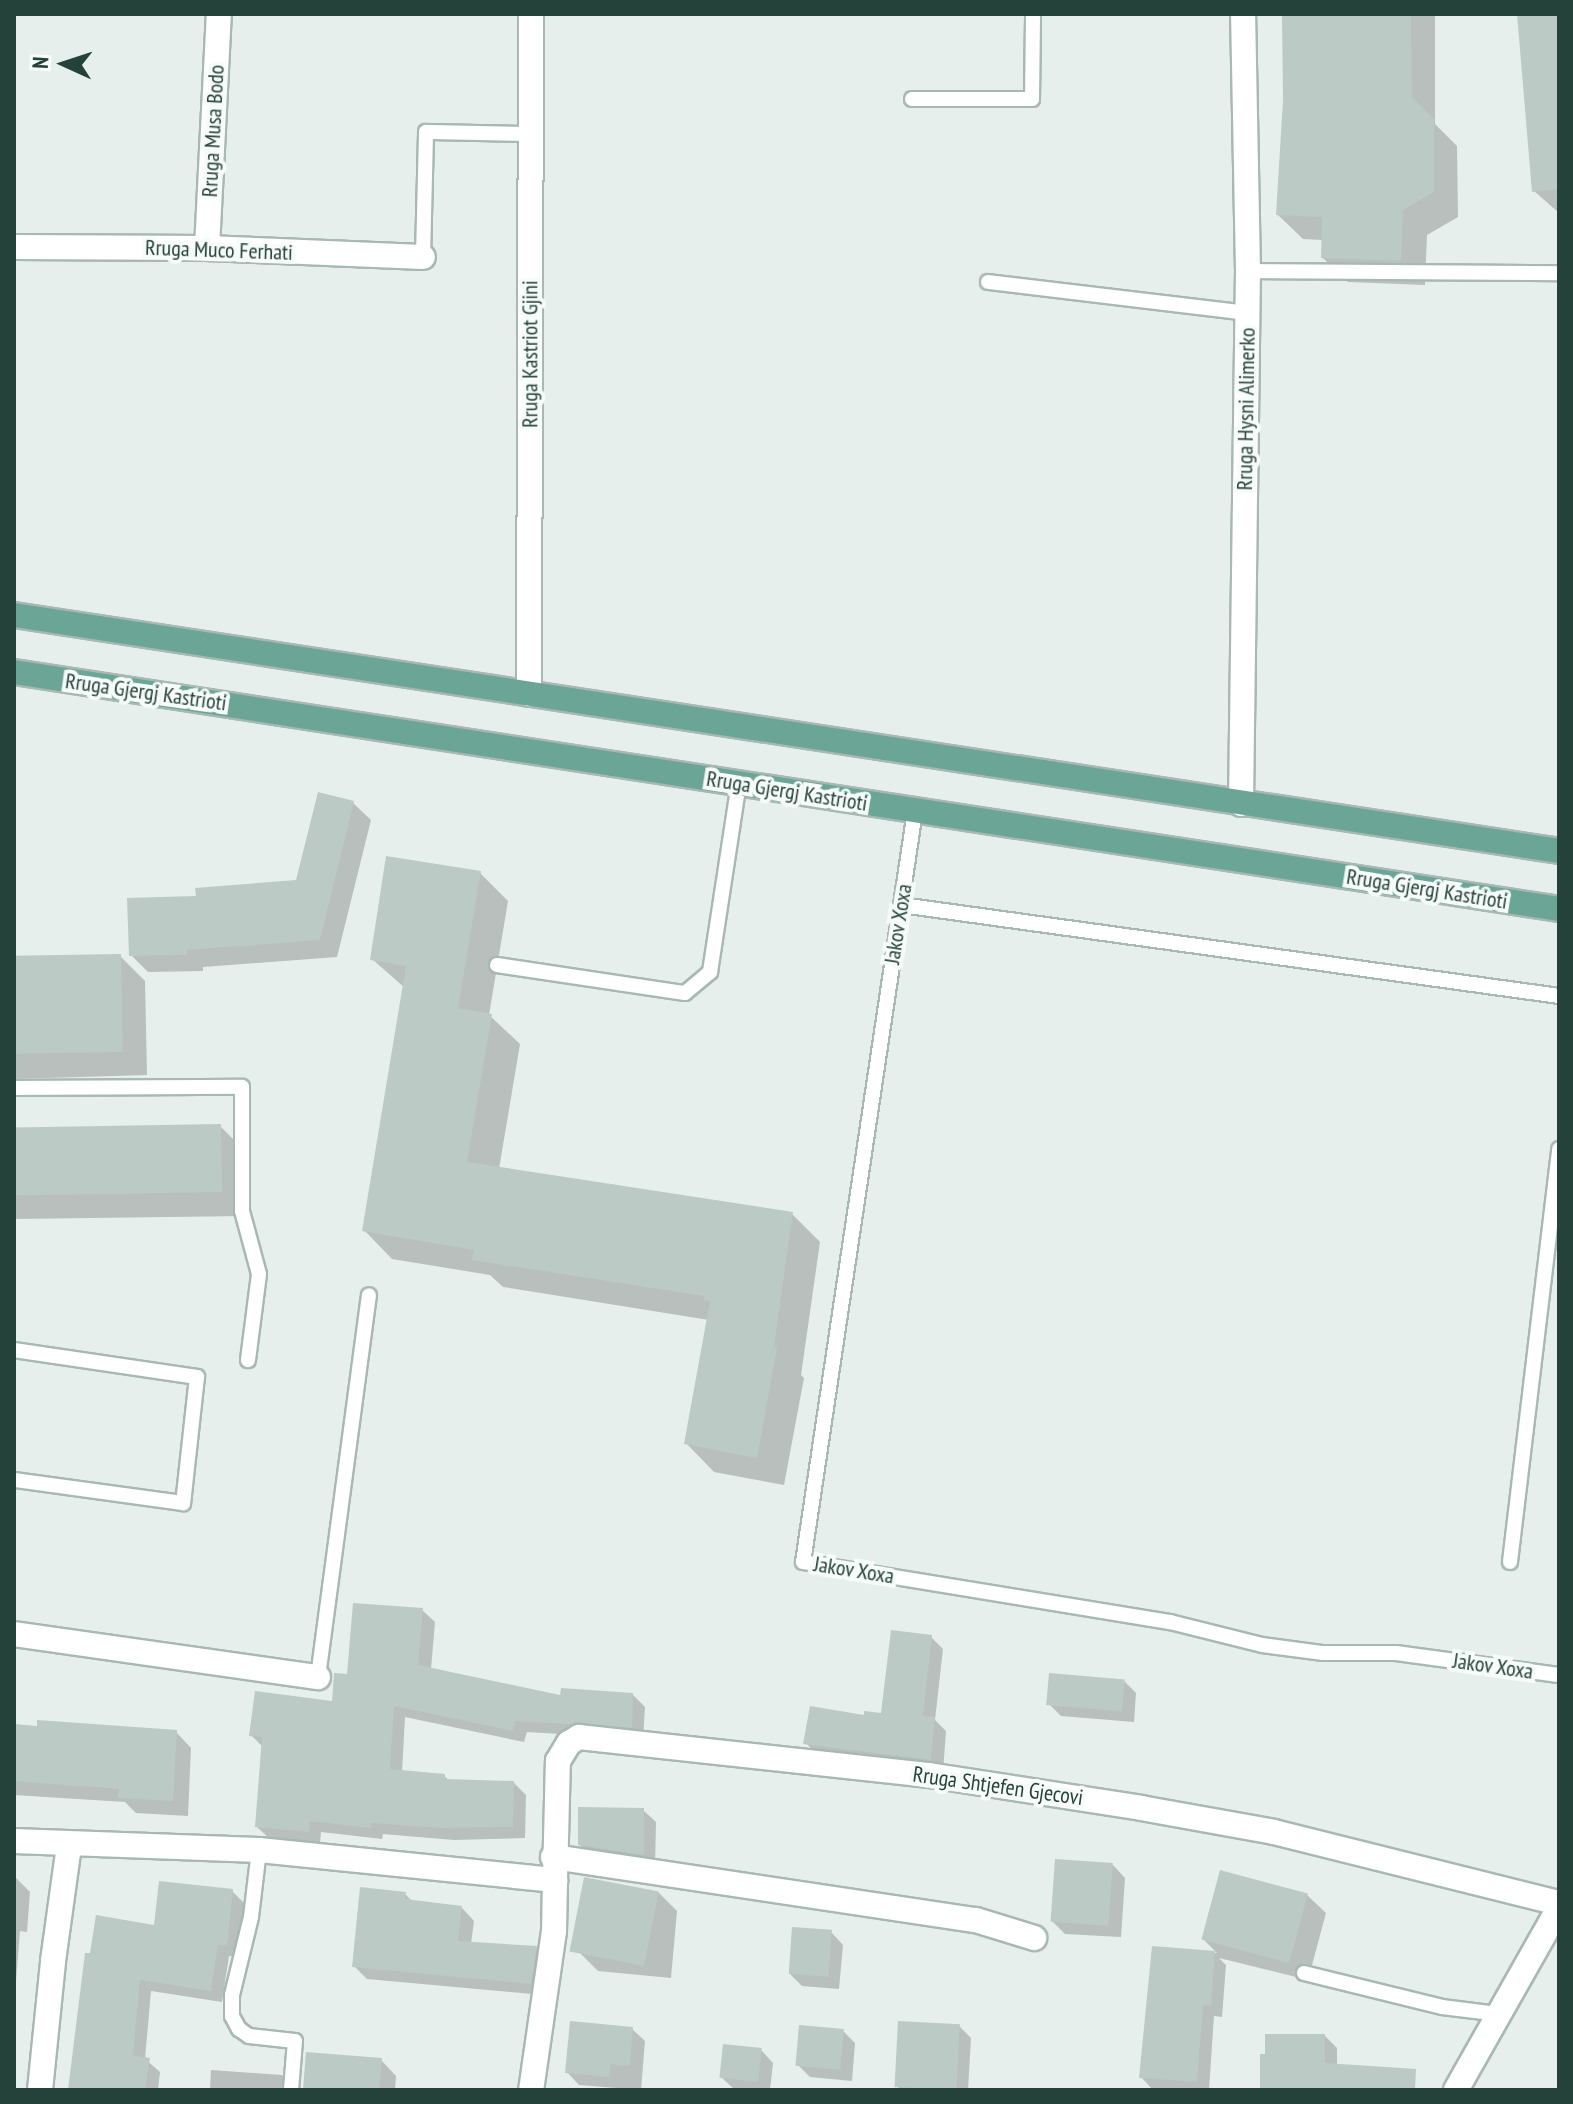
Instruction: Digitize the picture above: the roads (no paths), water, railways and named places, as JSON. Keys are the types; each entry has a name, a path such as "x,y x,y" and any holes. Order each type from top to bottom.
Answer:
{"main road":[{"path":"14,615 1559,851"},
{"name":"Rruga Gjergj Kastrioti","path":"14,672 1559,909"}],"street":[{"name":"Rruga Musa Bodo","path":"207,248 219,14"},
{"name":"Rruga Kastriot Gjini","path":"529,694 531,14"},
{"name":"Rruga Hysni Alimerko","path":"1241,804 1248,271 1243,14"},
{"name":"Rruga Muco Ferhati","path":"14,247 207,248 423,257"},
{"path":"14,1634 318,1677"},
{"name":"Rruga Shtjefen Gjecovi","path":"554,1868 558,1761 561,1751 579,1737 929,1775 1141,1808 1274,1832 1559,1906"},
{"path":"14,1841 69,1846 259,1850 554,1868 976,1920 1034,1938"},
{"path":"40,2090 69,1846"},
{"path":"531,2090 554,1931 554,1868"},
{"path":"1456,2090 1559,1906"}],"lane":[{"path":"912,99 1032,99 1033,14"},
{"path":"423,257 426,132 530,134"},
{"path":"1248,271 1559,273"},
{"path":"988,282 1247,313"},
{"path":"497,965 685,993 710,972 739,783"},
{"name":"Jakov Xoxa","path":"915,811 803,1562 1156,1619 1262,1645 1323,1653 1396,1653 1559,1675"},
{"path":"901,905 1559,996"},
{"path":"14,1088 242,1087 242,1211 259,1274 248,1360"},
{"path":"1510,1562 1559,1149"},
{"path":"318,1677 369,1295"},
{"path":"14,1350 197,1377 183,1503 14,1480"},
{"path":"259,1850 251,1917 232,1995 232,2016 239,2029 249,2036 295,2041 291,2090"},
{"path":"1304,1973 1430,2004 1498,2014"}]}
